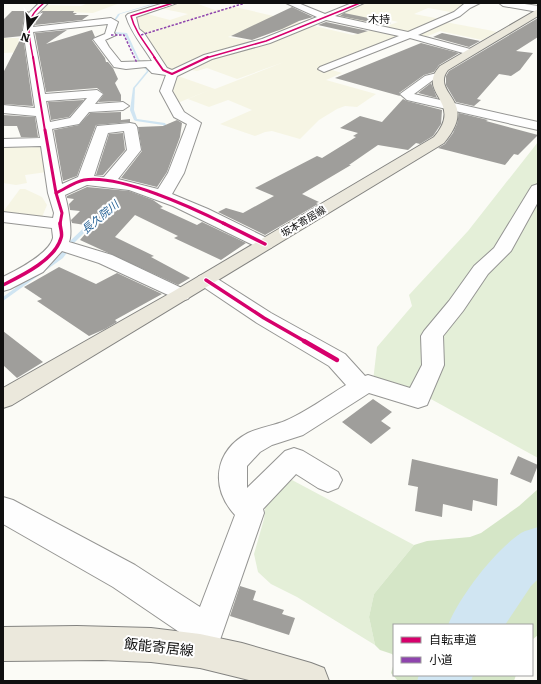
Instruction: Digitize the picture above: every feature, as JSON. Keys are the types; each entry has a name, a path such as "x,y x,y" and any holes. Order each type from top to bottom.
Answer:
{"main road":[{"path":"449,105 437,81 437,76 444,68 470,52 531,21 538,12"},
{"name":"坂本寄居線","path":"3,399 181,295 439,140 447,130 450,120 449,105"},
{"name":"飯能寄居線","path":"3,644 203,640 260,666 311,681"}],"street":[{"path":"44,3 30,15 28,30 41,98 45,135 56,193 62,213 60,224 65,246"},
{"path":"169,73 158,63 141,34 135,30 130,16 173,3"},
{"path":"290,3 325,17 409,35 470,52"},
{"path":"28,30 113,22 109,33 111,35 98,39 103,43 104,48 118,65 126,66 137,62 149,64 156,71 169,73 226,51 266,41 360,3"},
{"path":"324,69 458,14 466,6 476,3"},
{"path":"503,3 538,9"},
{"path":"443,12 458,14"},
{"path":"54,28 72,16"},
{"path":"72,35 80,25"},
{"path":"163,195 176,174 194,123 179,114 170,100 166,91 169,73"},
{"path":"437,76 429,78 406,94 411,97 538,126"},
{"path":"3,143 45,135 74,121 97,94 41,98"},
{"path":"85,108 123,106"},
{"path":"3,109 43,113"},
{"path":"85,180 102,129 130,127 134,150 107,183"},
{"path":"56,193 85,180 107,183 163,195 265,244"},
{"path":"3,509 124,576 203,640 250,513 235,496 231,480 232,464 238,455 245,448 270,434 293,428 368,384 418,400 425,379 433,365 432,343 435,331 456,306 481,270 502,251 508,238 538,189"},
{"path":"3,217 60,224"},
{"path":"3,285 36,268 65,246"},
{"path":"65,246 95,254 181,295"},
{"path":"206,280 264,318 337,360 361,387"},
{"path":"246,507 294,459 328,480"}],"green space":[{"path":"88,3 120,3 93,13 37,11 45,5 81,6"},
{"path":"177,3 200,3 198,4 215,10 235,7 304,23 282,32 256,26 228,37 257,42 173,72 166,69 135,23 134,15 143,13 170,20 188,14 159,8"},
{"path":"364,3 472,3 463,6 456,13 428,8 414,14 441,19 409,34 381,28 398,22 377,17 361,23 331,17"},
{"path":"445,22 497,32 482,40 440,31 423,38 414,35"},
{"path":"310,25 353,35 375,29 401,35 322,67 342,73 326,80 376,94 357,107 345,106 337,109 319,120 300,139 272,131 255,136 220,124 252,110 228,100 209,107 188,99 212,89 175,104 172,87 178,76 215,89 284,62 237,79 207,68 197,71 187,69"},
{"path":"3,38 23,38 25,52 3,53"},
{"path":"538,142 538,458 429,398 373,381 377,347 412,306 409,295 468,231"},
{"path":"3,144 42,144 47,172 25,175 27,183 16,185 3,183"},
{"path":"20,189 25,189 42,197 47,205 42,217 7,214 3,212"},
{"path":"292,480 414,545 374,594 369,617 375,645 297,597 271,584 258,572 254,554 264,519 265,508 281,484"},
{"path":"538,489 538,635 533,639 533,624 393,624 393,655 380,650 375,645 369,617 374,594 414,545 427,541 470,537 481,533 519,506"},
{"path":"394,676 516,676 514,681 398,681"}],"building":[{"path":"292,7 313,17 252,40 231,36"},
{"path":"12,11 29,11 24,17 22,30 33,106 3,104 3,73 22,36 3,38 3,20"},
{"path":"42,11 74,11 73,13 77,13 74,15 89,15 82,20 35,25 37,16"},
{"path":"344,13 391,23 385,25 340,16"},
{"path":"538,18 538,37 516,51 533,53 520,70 511,76 499,74 477,99 481,100 474,106 456,102 446,85 446,76 449,71"},
{"path":"326,22 368,31 358,34 318,25"},
{"path":"67,30 46,44 92,30 95,37 92,40 105,58 106,62 108,62 113,68 118,79 115,83 121,95 121,101 98,102 104,94 97,88 46,92 35,33"},
{"path":"442,33 480,41 469,47 433,37"},
{"path":"421,43 459,53 439,65 434,72 424,75 399,93 400,96 335,78"},
{"path":"431,83 437,98 418,93"},
{"path":"403,99 442,110 441,124 433,136 420,144 416,143 408,150 378,145 349,165 351,165 302,194 319,202 316,203 318,204 265,235 218,212 226,208 243,213 274,196 255,188 317,156 322,158 356,137 353,136 358,133 340,128 360,116 382,122"},
{"path":"84,100 69,117 51,120 48,102"},
{"path":"121,112 121,120 130,119 130,122 96,125 77,176 63,181 54,130 79,125 90,113"},
{"path":"459,113 538,135 518,155 514,154 505,165 438,148 445,144 453,133 457,124"},
{"path":"3,115 35,117 38,137 21,137 17,126 3,126"},
{"path":"177,120 182,123 180,137 167,172 157,187 121,178 142,151 138,127 163,126"},
{"path":"123,133 125,150 103,175 96,175 109,134"},
{"path":"87,187 129,191 153,200 163,207 160,208 197,225 202,222 246,243 221,260 174,238 178,236 135,215 115,237 154,256 151,257 190,278 178,285 80,240 92,226 72,223 71,220 80,211 70,210 69,204 74,199 67,198 67,196"},
{"path":"59,267 96,284 117,273 162,294 115,320 117,322 105,329 89,336 37,301 42,299 24,287"},
{"path":"3,331 43,362 17,378 3,365"},
{"path":"373,399 392,412 381,421 391,428 371,444 342,422"},
{"path":"518,456 538,465 531,483 510,474"},
{"path":"412,459 498,479 497,506 473,500 472,511 443,504 442,517 415,511 418,487 408,485"},
{"path":"240,586 256,591 253,600 284,610 282,614 295,618 289,635 230,616"}],"waterway":[{"name":"長久院川","path":"157,3 119,14 115,20 112,33 126,34 138,59 148,71 134,88 132,110 136,120 164,124 168,131"},
{"name":"長久院川","path":"3,299 61,257 72,242 93,222"},
{"path":"475,624 514,570 538,548"},
{"path":"444,681 446,676"}],"marked path":[{"path":"141,35 245,3"},
{"path":"111,35 124,35 137,63"}],"cycle path":[{"path":"3,285 36,268 58,245 62,237 60,224 62,213 56,193 28,30 30,17 36,9 44,3"},
{"path":"173,3 131,16 135,30 141,35 158,63 163,70 172,74 208,57 266,41 360,3"},
{"path":"56,193 83,180 132,186 155,193 202,212 265,244"},
{"path":"206,280 264,318 337,360"}],"district":[{"name":"木持","path":"379,19"}]}
